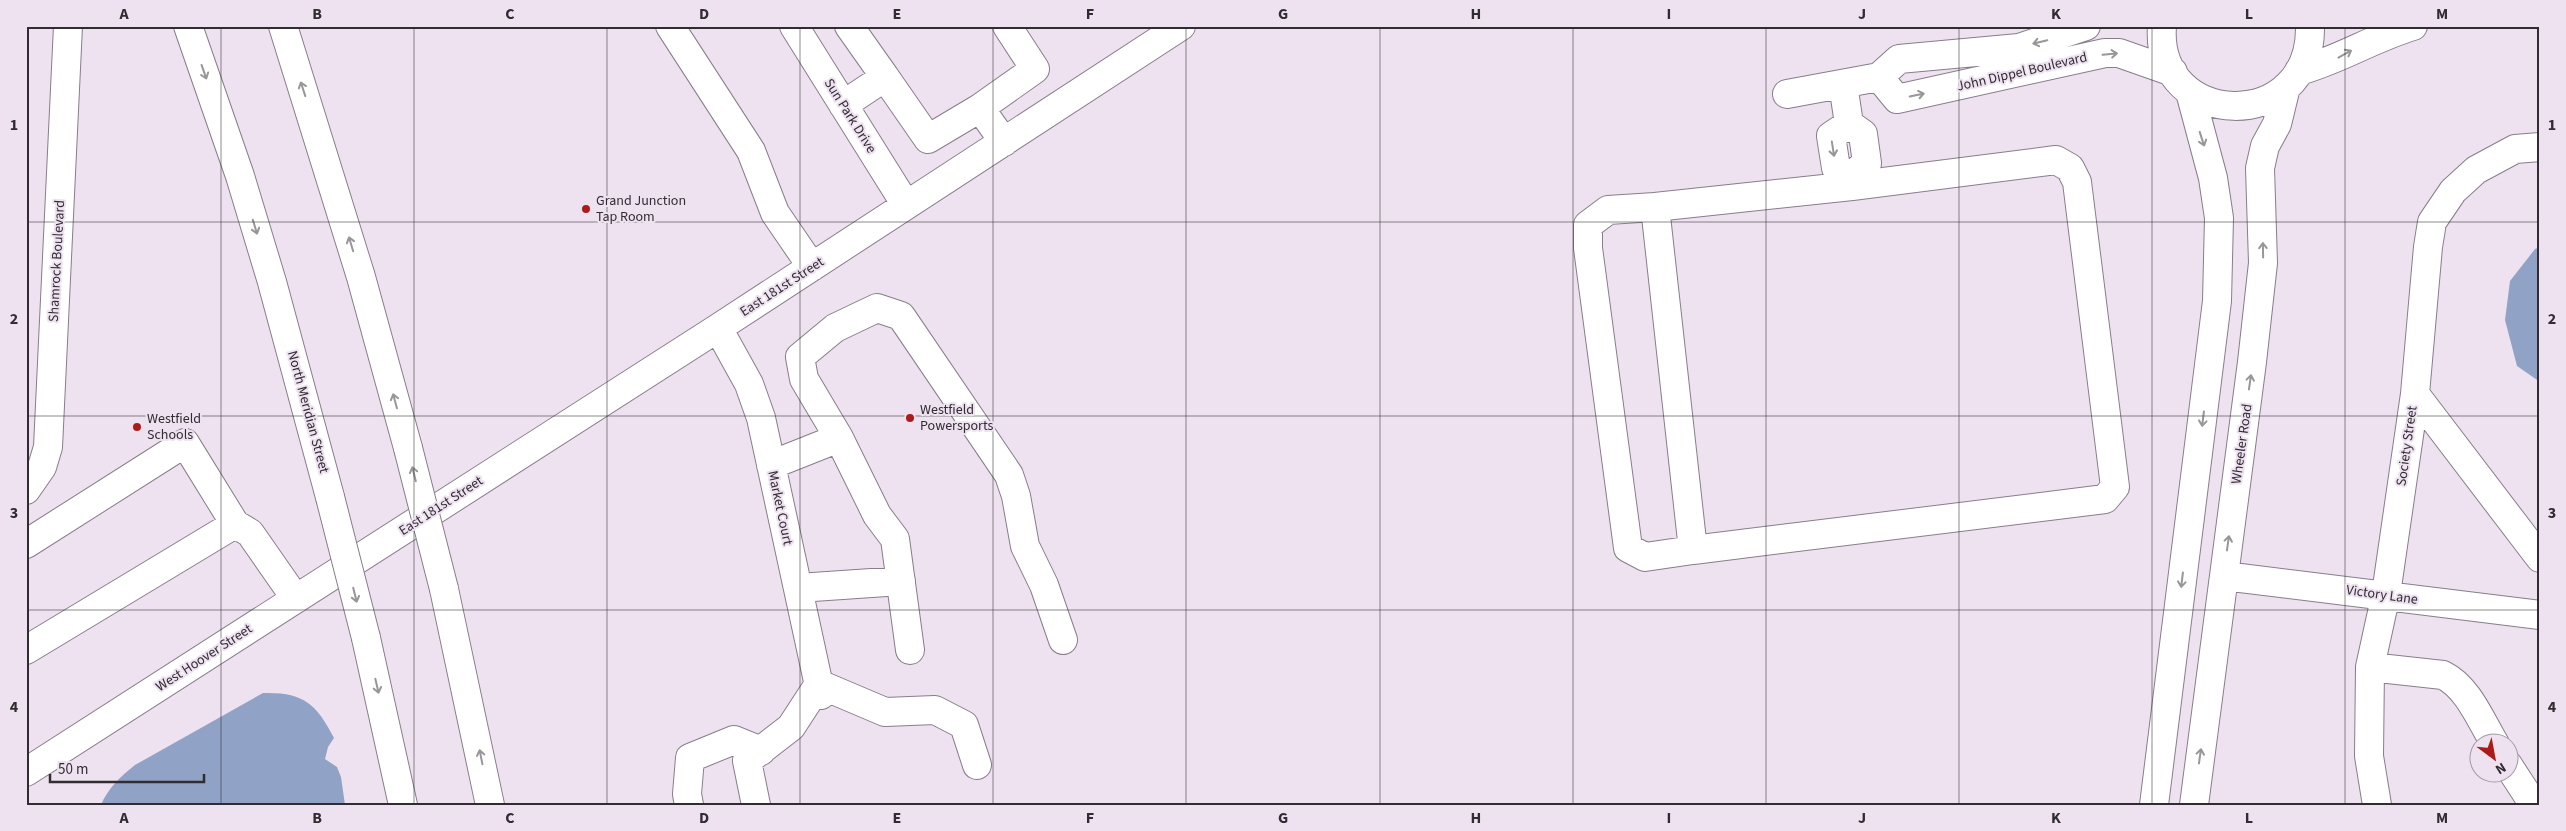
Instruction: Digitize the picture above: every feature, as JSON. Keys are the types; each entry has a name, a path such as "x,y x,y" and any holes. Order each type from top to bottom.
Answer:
{"main road":[{"name":"Shamrock Boulevard","path":"26,490 42,467 48,446 68,26"},
{"name":"North Meridian Street","path":"188,26 243,185 285,327 366,638 403,805"},
{"path":"283,26 361,277 408,448 444,589 490,805"},
{"path":"670,26 752,151 775,212 812,267"},
{"name":"Sun Park Drive","path":"794,26 906,205"},
{"path":"849,26 928,139 980,108 1035,69 1006,26"},
{"name":"East 181st Street","path":"381,545 1181,26"},
{"name":"John Dippel Boulevard","path":"2086,26 2019,48 1899,59 1879,77 1897,99 2105,54 2119,53 2182,82"},
{"path":"2154,805 2217,301 2219,218 2213,178 2182,82 2163,48 2162,26"},
{"name":"Wheeler Road","path":"2194,805 2263,263 2260,168 2265,146 2277,124 2293,79 2308,51 2310,26"},
{"path":"2182,82 2214,104 2240,107 2266,101 2293,79 2381,36 2413,26"},
{"path":"843,105 885,77"},
{"path":"1787,94 1879,77"},
{"path":"1843,84 1849,124 1831,136 1836,168 1851,181"},
{"path":"980,108 1004,142"},
{"name":"Society Street","path":"2377,805 2369,756 2370,668 2386,594 2415,394 2428,247 2432,222 2452,191 2476,170 2515,150 2540,147"},
{"path":"2056,160 2070,168 2077,182 2116,487 2105,499 2092,502 1645,557 1628,548 1588,248 1588,225 1608,210 1655,207 1851,181 2056,160"},
{"path":"1655,207 1693,550"},
{"path":"910,650 895,539 877,515 839,438 804,379 800,357 835,328 877,308 901,316 1009,475 1016,496 1025,546 1044,585 1063,640"},
{"name":"Market Court","path":"718,328 749,384 761,418 820,689"},
{"path":"2415,394 2540,558"},
{"path":"771,465 839,438"},
{"path":"26,544 185,443 234,524 250,533 296,599"},
{"path":"26,650 234,524"},
{"name":"West Hoover Street","path":"26,772 381,545"},
{"name":"Victory Lane","path":"2224,576 2386,594 2540,615"},
{"path":"798,588 901,581"},
{"path":"2370,668 2443,675 2463,692 2489,734"},
{"path":"756,805 747,761 791,727 820,689 884,712 935,710 964,725 977,765"},
{"path":"689,805 687,794 690,758 734,740 761,751"},
{"path":"2518,780 2534,805"}],"water":[{"path":"2540,247 2540,382 2517,366 2505,320 2510,281 2535,249"},
{"path":"263,693 277,693 298,698 307,702 321,716 334,738 328,747 325,759 337,767 341,777 345,805 101,805 115,783 135,765"}],"place":[{"name":"Grand Junction Tap Room","path":"586,209"},
{"name":"Westfield Powersports","path":"910,418"},
{"name":"Westfield Schools","path":"137,427"}]}
